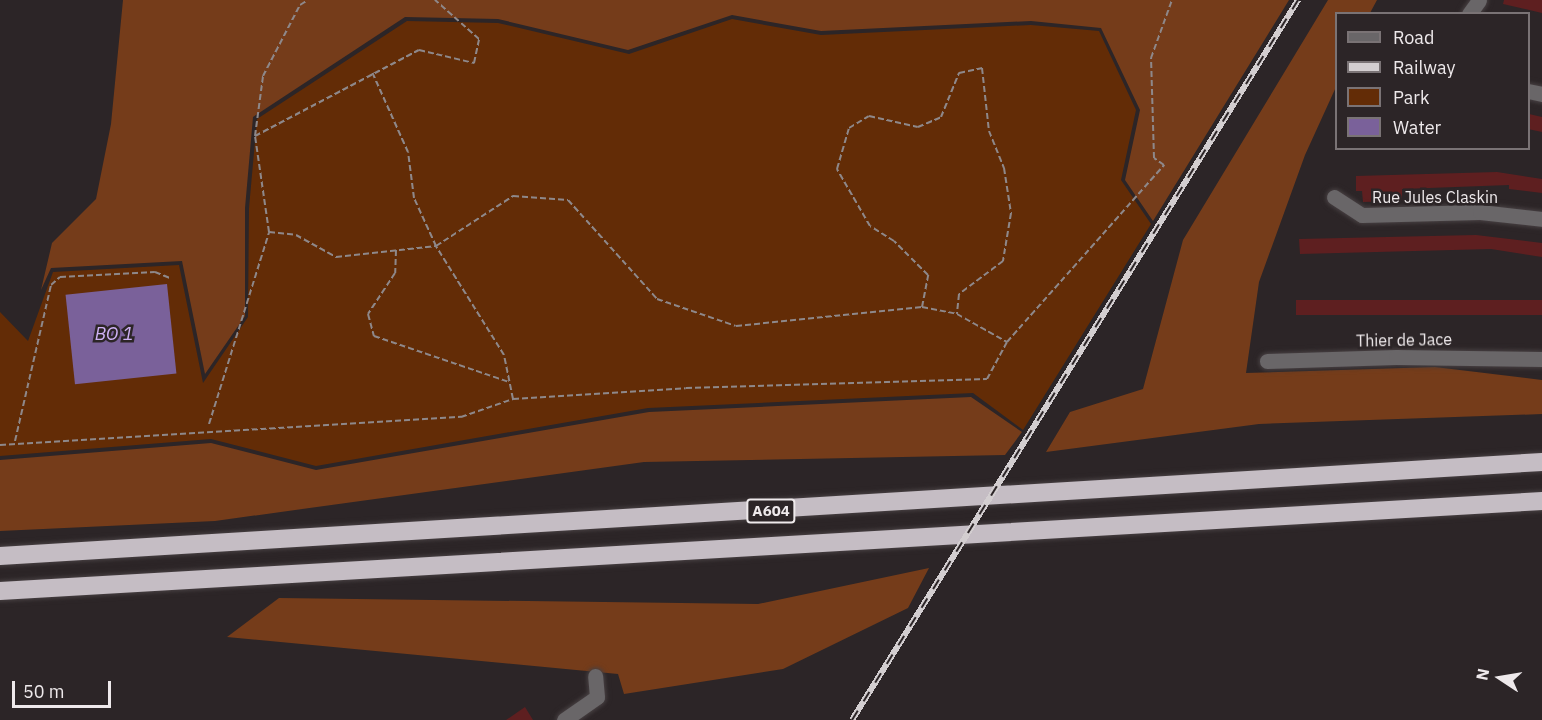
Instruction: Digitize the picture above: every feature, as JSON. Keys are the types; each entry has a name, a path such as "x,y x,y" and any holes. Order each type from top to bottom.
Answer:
{"highway":[{"name":"A604","path":"0,556 1542,462"},
{"name":"A604","path":"0,591 1542,501"}],"street":[{"name":"Rue Jules Claskin","path":"1334,197 1362,215 1480,212 1542,219"},
{"name":"Thier de Jace","path":"1267,361 1396,357 1542,359"},
{"path":"564,720 597,698 595,676"}],"path":[{"path":"209,424 269,232 255,136 263,76 300,5 308,0"},
{"path":"255,136 372,72 419,50 474,63 479,39 435,0"},
{"path":"0,445 15,441 461,417 513,399 687,388 987,379 1007,342 1164,165 1154,158 1152,58 1172,0"},
{"path":"922,307 928,275 894,241 870,226 837,169 849,128 869,116 918,127 941,117 958,73 982,68 989,131 1004,168 1011,213 1003,261 959,294 957,314"},
{"path":"372,72 408,152 414,198 436,246 504,355 513,399"},
{"path":"269,232 296,235 336,257 436,246 513,196 568,200 657,298 736,326 922,307 957,314 1007,342"},
{"path":"396,250 395,273 368,314 375,336 510,382"},
{"path":"15,441 51,285 60,277 155,272 170,278"}],"green space":[{"path":"732,19 821,35 1031,25 1099,31 1136,110 1121,180 1151,224 1023,430 973,393 648,408 316,466 211,439 0,456 0,312 28,341 53,272 179,265 203,383 248,317 249,208 257,119 407,21 498,23 629,54"}],"shaded area":[{"path":"123,0 1289,0 1153,221 1125,180 1140,110 1101,28 1031,21 821,31 732,15 628,50 498,19 405,17 253,117 245,208 245,316 205,374 182,261 51,268 41,290 52,243 96,199 111,124"},
{"path":"1328,0 1377,0 1371,12 1335,12 1335,89 1305,155 1259,282 1246,373 1435,367 1542,380 1542,414 1259,424 1046,452 1070,412 1143,389 1183,240"},
{"path":"971,397 1022,432 1005,455 644,462 215,521 0,531 0,460 211,443 316,470 649,412"},
{"path":"929,568 908,608 783,669 624,694 618,674 227,637 279,598 758,604"}],"water":[{"name":"BO 1","path":"167,284 176,374 75,384 66,295"}],"building":[{"path":"1504,0 1542,0 1542,13 1503,4"},
{"path":"1530,114 1542,117 1542,132 1530,129"},
{"path":"1497,172 1542,179 1542,193 1509,189 1509,185 1402,189 1402,201 1363,202 1362,191 1356,191 1356,176"},
{"path":"1476,235 1542,243 1542,257 1491,249 1300,254 1299,239"},
{"path":"1296,300 1542,300 1542,315 1296,315"},
{"path":"525,707 533,720 506,720"}],"railway":[{"path":"852,720 1298,0"}]}
